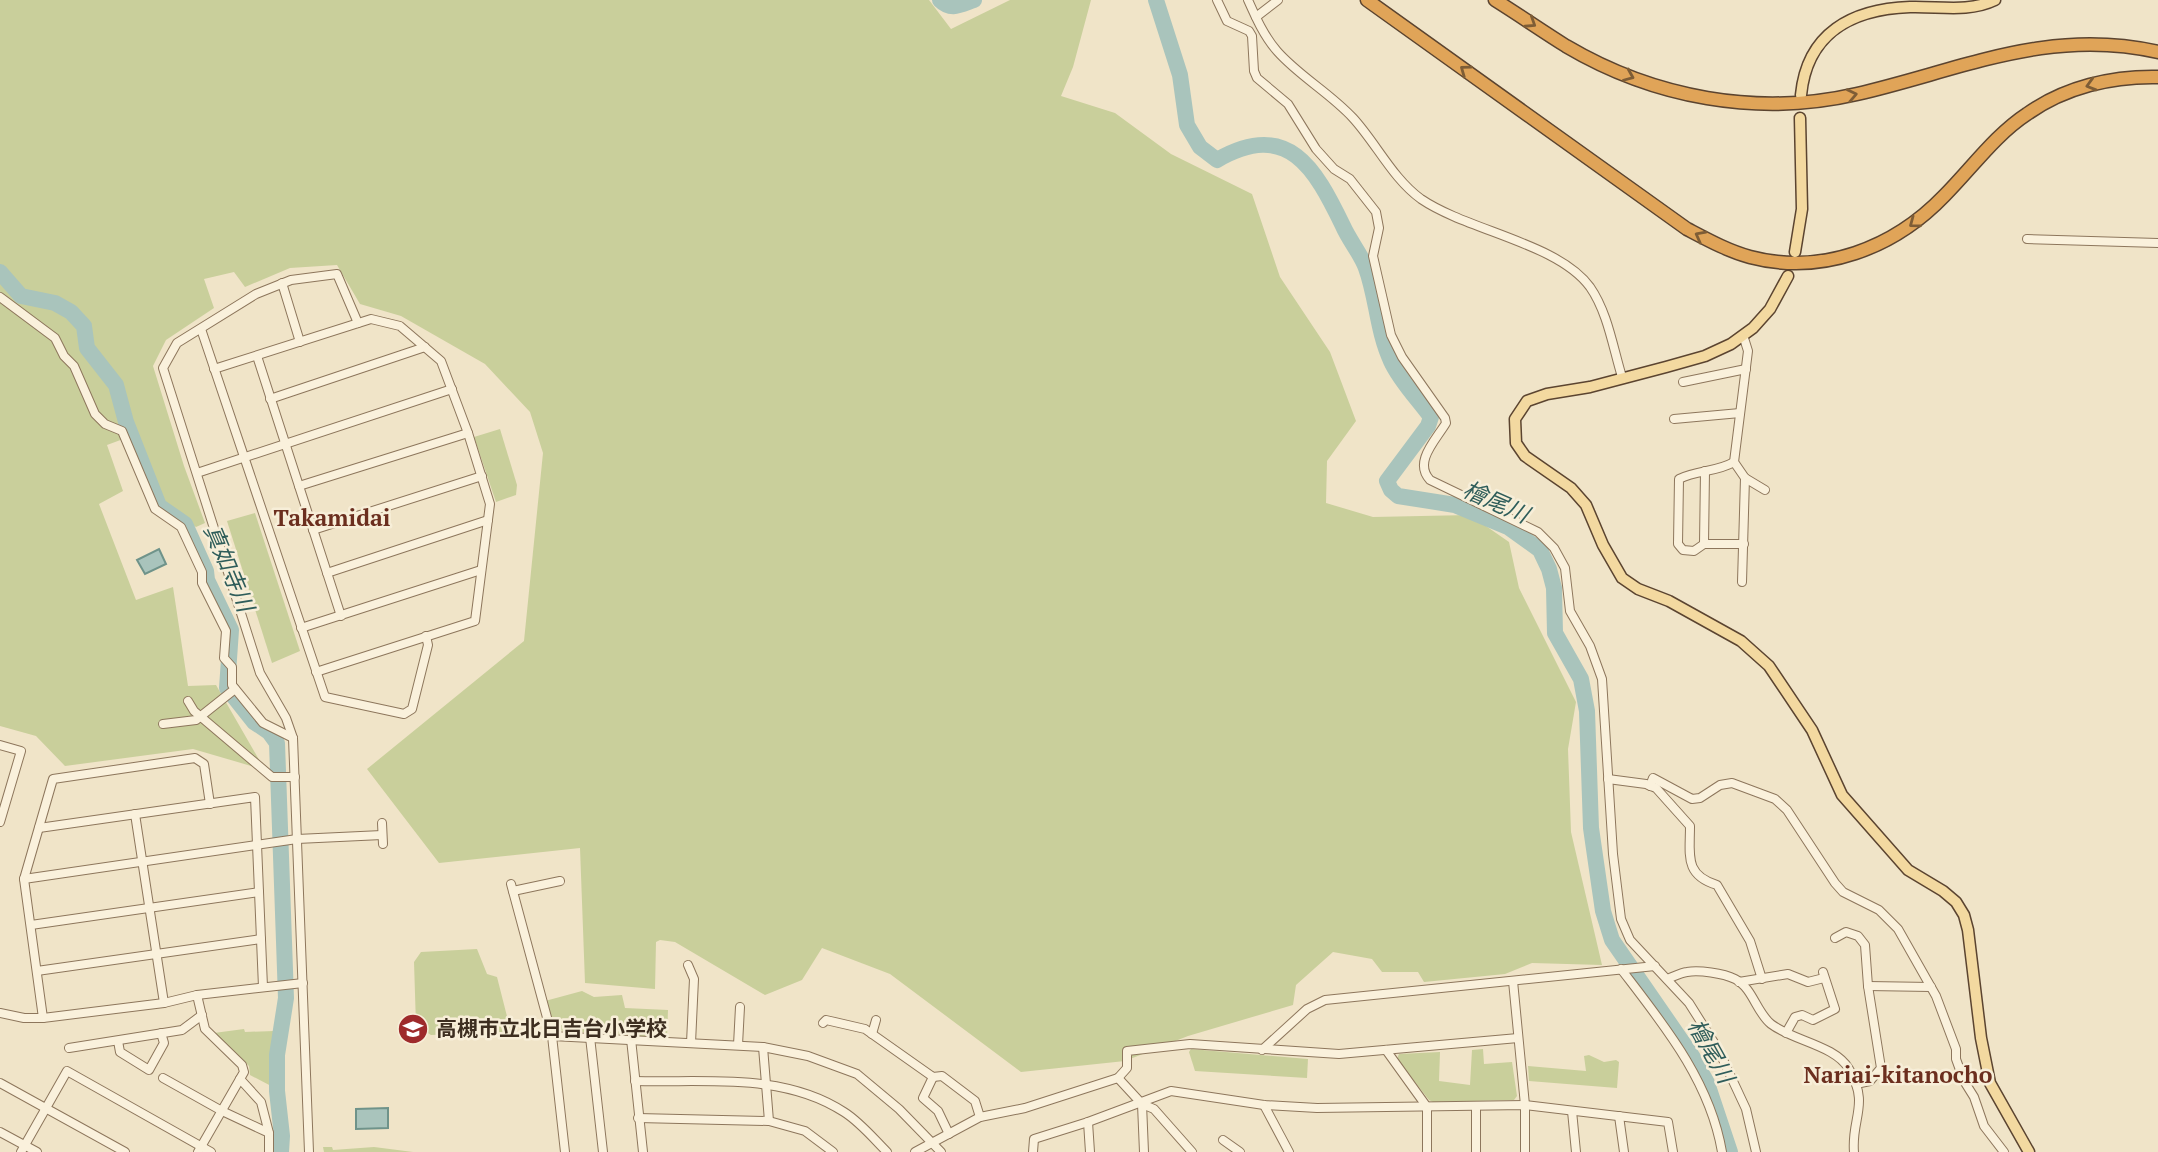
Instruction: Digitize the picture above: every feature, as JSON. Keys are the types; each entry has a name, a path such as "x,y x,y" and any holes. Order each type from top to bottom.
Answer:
{"highway":[{"path":"1367,0 1687,229 1752,257 1811,262 1863,251 1908,228 1944,197 2009,128 2048,101 2093,83 2158,77"},
{"path":"1495,0 1568,47 1628,76 1674,92 1743,103 1804,103 1858,94 2025,49 2097,45 2158,52"}],"main road":[{"path":"1801,95 1802,80 1814,52 1825,36 1842,24 1868,13 1887,9 1962,9 1985,5 1995,0"},
{"path":"1795,252 1802,209 1800,118"},
{"path":"1788,276 1770,309 1753,328 1731,344 1705,356 1527,401 1515,419 1517,443 1525,456 1571,488 1586,505 1603,545 1622,578 1638,589 1669,601 1741,641 1769,666 1812,730 1842,795 1908,870 1956,902 1964,915 1968,930 1984,1062 1990,1083 2029,1152"}],"street":[{"path":"1216,0 1227,21 1249,31 1252,36 1254,71 1257,78 1289,104 1316,149 1334,169 1349,179 1376,212 1379,228 1374,248 1374,265 1391,335 1402,357 1445,418 1446,424 1423,460 1425,474 1430,480 1538,531 1554,548 1566,568 1570,611 1590,646 1602,679 1621,919 1630,940 1689,1003 1734,1078 1746,1109 1756,1152"},
{"path":"1248,0 1266,37 1277,51 1346,110 1405,184 1419,197 1456,218 1545,255 1575,272 1589,287 1599,304 1622,377"},
{"path":"1256,17 1278,0"},
{"path":"2027,239 2158,243"},
{"path":"309,1152 293,738 286,718 260,673 163,368 177,343 256,294 282,283 337,274 358,323"},
{"path":"282,283 300,341"},
{"path":"0,297 55,338 64,356 74,366 95,414 105,425 122,430 155,509 181,527 202,572 202,583 226,631 224,658 232,667 232,685 264,723 293,738"},
{"path":"215,369 371,318 400,326 441,361 468,433 490,504 475,621 316,672"},
{"path":"201,329 325,697 404,714 412,709 428,645 426,636"},
{"path":"1743,335 1748,351 1734,462 1745,478 1765,490"},
{"path":"271,398 425,347"},
{"path":"257,356 341,616"},
{"path":"1683,382 1746,369"},
{"path":"197,473 452,390"},
{"path":"1674,419 1741,413"},
{"path":"299,486 468,433"},
{"path":"1734,462 1725,468 1689,474 1679,479 1678,544 1683,550 1694,551 1704,544 1744,544"},
{"path":"1704,544 1705,471"},
{"path":"313,530 482,476"},
{"path":"1742,582 1745,478"},
{"path":"327,573 488,520"},
{"path":"301,628 481,570"},
{"path":"163,723 196,720 235,688"},
{"path":"188,701 200,716 272,777 295,777"},
{"path":"0,745 21,751 0,822"},
{"path":"43,1018 24,878 53,779 195,758 204,764 210,804"},
{"path":"1650,786 1653,778 1692,799 1700,798 1720,785 1732,783 1775,799 1787,810 1843,892 1879,910 1898,929 1931,987 1956,1049 1956,1059 1964,1081 1974,1097 1984,1126 2004,1152"},
{"path":"1608,779 1656,789 1690,826 1690,862 1695,873 1705,881 1717,885 1750,941 1762,979"},
{"path":"39,828 255,797 263,987"},
{"path":"135,814 164,1003"},
{"path":"382,823 383,844"},
{"path":"24,878 297,839 383,835"},
{"path":"560,881 512,888 552,1036 565,1152"},
{"path":"31,925 259,892"},
{"path":"1835,938 1846,932 1858,936 1865,945 1868,986 1881,1068 1870,1081 1856,1084"},
{"path":"37,971 261,939"},
{"path":"688,965 694,979 691,1043"},
{"path":"1262,1050 1307,1009 1325,1000 1655,966"},
{"path":"1621,969 1688,1060 1707,1101 1722,1152"},
{"path":"1667,979 1688,972 1734,979 1747,988 1764,1017 1797,1039 1822,1047 1847,1066 1856,1084 1861,1104 1854,1152"},
{"path":"1739,982 1788,974 1808,982 1823,975 1835,1009 1813,1020 1802,1015 1795,1017 1786,1033"},
{"path":"1513,981 1525,1105 1525,1152"},
{"path":"0,1013 24,1018 43,1018 164,1003 197,995 303,983"},
{"path":"1868,986 1931,987"},
{"path":"197,995 205,1030 243,1065 244,1072 199,1149"},
{"path":"738,1045 740,1007"},
{"path":"69,1048 182,1030 202,1015"},
{"path":"823,1023 826,1020 865,1029 933,1077 942,1076 975,1101 980,1117"},
{"path":"872,1034 876,1020"},
{"path":"118,1041 120,1052 149,1070 164,1043 161,1033"},
{"path":"552,1036 738,1045 808,1056 857,1074 900,1109 941,1152"},
{"path":"590,1037 603,1152"},
{"path":"915,1152 980,1117 1025,1108 1118,1078 1127,1068 1127,1051 1190,1044 1339,1054 1518,1038"},
{"path":"631,1039 643,1152"},
{"path":"762,1047 769,1121"},
{"path":"1386,1050 1427,1107 1427,1152"},
{"path":"23,1149 67,1070 199,1149 211,1152"},
{"path":"933,1077 923,1098 939,1111 949,1133"},
{"path":"163,1078 222,1111 269,1133"},
{"path":"1118,1078 1142,1104 1154,1109 1192,1152"},
{"path":"240,1079 261,1102 269,1133 269,1152"},
{"path":"635,1081 765,1084 797,1090 828,1102 860,1124 887,1152"},
{"path":"0,1083 125,1152"},
{"path":"1033,1152 1034,1139 1142,1104 1171,1091 1264,1105 1317,1108 1525,1105 1619,1116 1668,1122 1672,1152"},
{"path":"1142,1104 1144,1152"},
{"path":"1264,1105 1289,1152"},
{"path":"1476,1106 1476,1152"},
{"path":"1572,1111 1576,1152"},
{"path":"1619,1116 1624,1152"},
{"path":"638,1118 769,1121 805,1131 833,1152"},
{"path":"1088,1122 1090,1152"},
{"path":"0,1132 23,1149 37,1152"},
{"path":"1229,1140 1240,1152"}],"green space":[{"path":"0,0 929,0 951,29 1010,0 1091,0 1073,67 1061,96 1115,113 1171,154 1252,194 1280,277 1330,352 1356,421 1327,461 1326,503 1373,517 1470,515 1509,542 1519,588 1576,702 1568,749 1571,832 1602,965 1532,963 1505,974 1424,982 1418,972 1382,972 1372,959 1333,952 1296,985 1293,1005 1188,1036 1125,1061 1021,1072 890,974 822,948 802,980 765,995 675,942 660,940 656,942 655,989 585,983 580,848 439,863 367,769 524,641 543,453 530,412 485,364 401,316 360,304 337,265 290,268 245,287 234,272 204,279 214,308 166,340 153,366 205,523 196,527 162,503 134,435 107,445 123,491 99,504 136,600 173,587 188,686 216,685 265,770 193,749 65,766 36,736 0,726"},
{"path":"500,429 517,485 516,495 496,502 474,437"},
{"path":"255,513 300,651 272,663 227,521"},
{"path":"477,949 487,974 497,977 511,1032 431,1035 416,1025 414,962 421,952"},
{"path":"582,991 594,997 622,995 625,1008 668,1010 667,1038 553,1030 545,1001"},
{"path":"244,1029 245,1032 274,1031 273,1087 250,1075 249,1066 214,1033"},
{"path":"1191,1049 1308,1059 1307,1078 1195,1071 1189,1052"},
{"path":"1483,1049 1484,1064 1512,1062 1517,1096 1514,1100 1433,1102 1397,1059 1399,1054 1440,1052 1439,1081 1470,1085 1472,1050"},
{"path":"1589,1055 1604,1062 1619,1062 1617,1088 1529,1081 1528,1066 1586,1071 1584,1056"},
{"path":"323,1147 332,1147 333,1150 374,1147 413,1152 324,1152"}],"water":[{"path":"159,549 166,564 145,574 137,560"},
{"path":"388,1108 388,1128 356,1129 356,1109"}],"waterway":[{"name":"檜尾川","path":"940,0 952,6 974,0"},
{"name":"檜尾川","path":"1156,0 1180,75 1187,125 1200,147 1217,160 1242,149 1263,145 1281,148 1296,156 1310,169 1321,185 1364,263 1391,361 1404,383 1431,417 1428,426 1387,481 1391,490 1398,496 1455,505 1508,527 1540,550 1554,588 1555,633 1581,679 1587,711 1591,828 1603,911 1612,940 1692,1056 1707,1083 1730,1152"},
{"name":"真如寺川","path":"0,272 21,296 55,303 71,312 84,326 87,348 116,385 126,422 159,506 185,524 206,571 207,580 231,630 227,688 254,722 269,732 277,743 286,998 277,1055 281,1152"}],"place":[{"name":"高槻市立北日吉台小学校","path":"413,1029"}],"district":[{"name":"Takamidai","path":"332,518"},
{"name":"Nariai-kitanocho","path":"1898,1075"}]}
